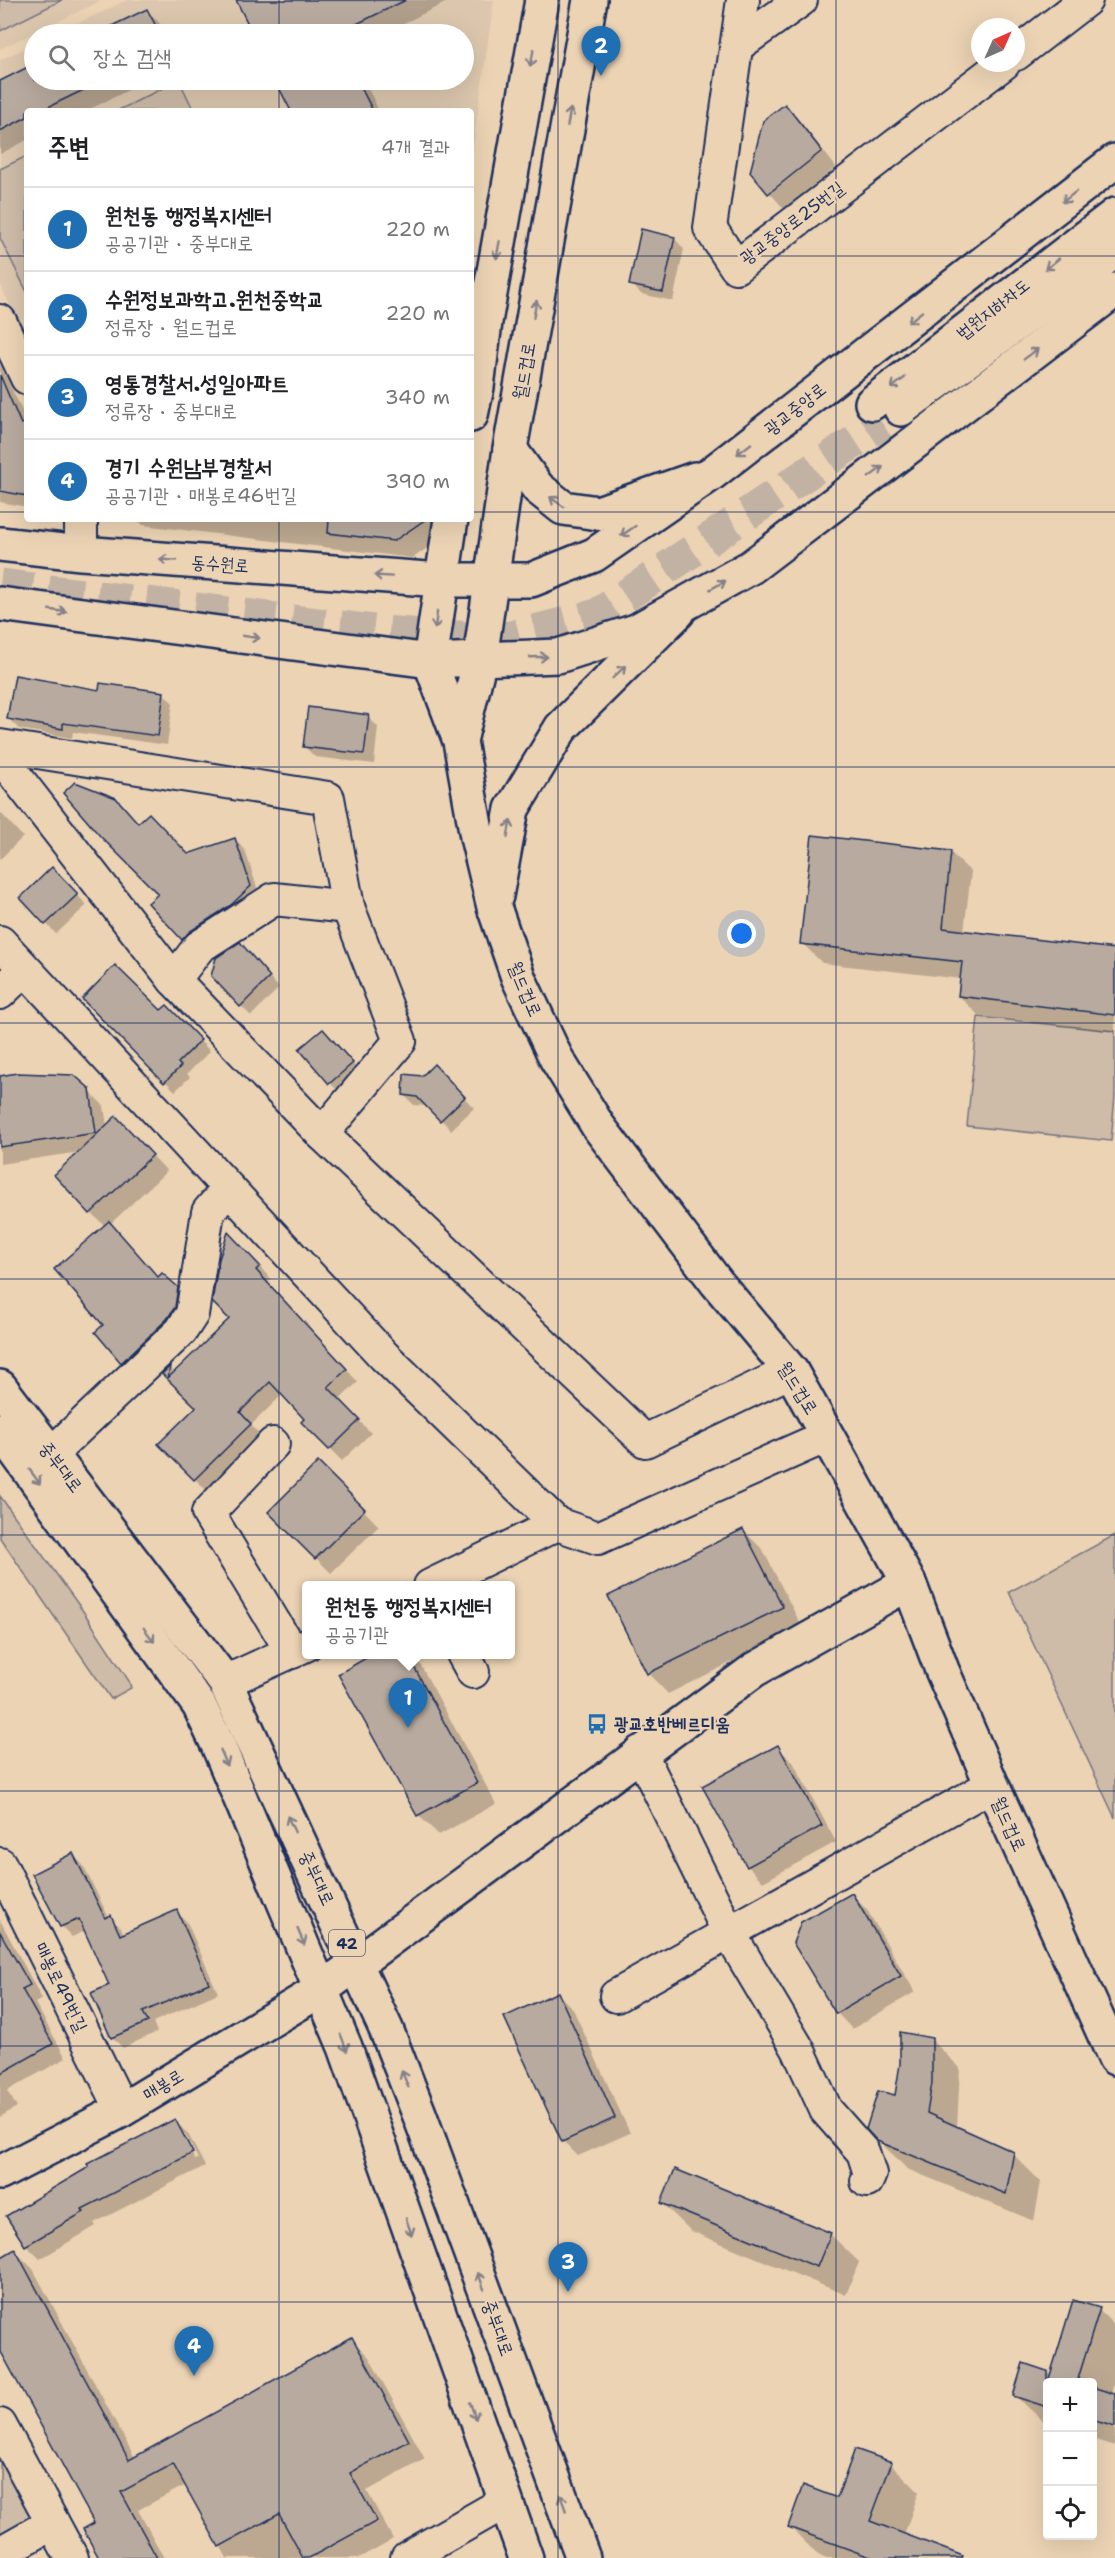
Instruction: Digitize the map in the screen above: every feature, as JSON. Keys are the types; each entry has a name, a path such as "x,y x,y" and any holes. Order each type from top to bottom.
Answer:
{"main road":[{"path":"474,401 477,387 478,322 542,0"},
{"name":"월드컵로","path":"460,741 480,659 510,449 590,0"},
{"name":"광교중앙로","path":"441,580 531,580 594,555 711,474 1115,161"},
{"name":"법원지하차도","path":"1115,215 877,413 1115,251"},
{"path":"0,604 430,661 558,656 636,631 751,567 1115,290"},
{"path":"510,449 538,488 563,508 598,513 711,474"},
{"name":"월드컵로","path":"450,522 430,661 460,741 477,837 494,907 518,977 556,1058 598,1126 717,1283 791,1371 909,1583 942,1670 1115,2058"},
{"name":"동수원로","path":"0,544 81,554 441,580"},
{"path":"494,907 512,808 561,728 688,602"},
{"name":"중부대로","path":"0,1387 225,1682 357,1964 420,2116 583,2558"},
{"name":"중부대로","path":"0,1430 199,1705 218,1745 322,1989 375,2131 526,2558"},
{"name":"매봉로","path":"0,2174 122,2110 322,1989 754,1670 909,1583"},
{"path":"375,2131 420,2116"}],"street":[{"name":"광교중앙로25번길","path":"743,0 710,228 736,267 992,72"},
{"path":"738,45 801,0"},
{"path":"1025,47 1086,0"},
{"path":"0,321 24,372"},
{"path":"81,522 81,554"},
{"path":"0,746 328,798 348,907 400,1041 322,1134"},
{"path":"0,756 174,980 322,1134 645,1441 791,1371"},
{"path":"174,980 199,947 274,898 348,907"},
{"path":"0,942 384,1356 557,1524 598,1538 827,1436"},
{"path":"0,993 24,970"},
{"path":"51,1454 181,1331 192,1314 208,1212 228,1189"},
{"path":"225,1682 299,1648 208,1513 273,1444"},
{"path":"440,1581 557,1524"},
{"path":"640,1752 728,1931 798,2049 826,2110 863,2152 870,2174 867,2181"},
{"path":"616,1996 728,1931 992,1785"},
{"name":"매봉로49번길","path":"0,1864 122,2110"},
{"path":"0,2425 72,2558"},
{"path":"407,2558 505,2502"},
{"path":"0,2553 53,2523"}],"shaded area":[{"path":"0,0 103,0 53,24 24,24 24,38 0,49"},
{"path":"0,0 62,0 0,31"},
{"path":"127,0 494,0 474,139 474,108 24,108 24,336 0,284 0,60 24,49 24,90 474,90 474,24 76,24"},
{"path":"159,90 184,90 193,108 123,108"},
{"path":"24,157 24,286 0,238 0,169"},
{"path":"978,1017 1115,1031 1115,1096 1111,1141 967,1126"},
{"path":"0,1496 83,1611 129,1681 131,1688 111,1699 0,1538"},
{"path":"1115,1535 1115,1818 1009,1592"},
{"path":"0,2451 36,2516 0,2536"}],"building":[{"path":"236,0 406,0 357,24 248,24"},
{"path":"147,9 155,24 116,24"},
{"path":"24,69 24,90 83,90 46,108 24,108 24,119 0,131 0,81"},
{"path":"280,90 362,90 371,108 289,108"},
{"path":"785,104 822,151 768,194 750,172 763,121"},
{"path":"641,229 675,237 663,292 629,285"},
{"path":"0,375 21,424 24,423 24,495 0,491"},
{"path":"329,522 422,522 394,541 328,533"},
{"path":"15,675 99,690 100,683 164,692 158,736 63,723 63,729 7,719"},
{"path":"308,707 369,715 364,754 303,747"},
{"path":"75,782 116,798 138,823 149,813 188,854 235,838 251,886 231,905 189,932 182,940 148,903 158,894 100,836 63,793"},
{"path":"812,835 951,851 943,928 1115,949 1115,1015 958,996 962,962 800,944"},
{"path":"52,867 78,894 45,925 20,898"},
{"path":"240,942 270,977 240,1007 211,976 216,958"},
{"path":"115,965 161,1010 167,1005 201,1040 178,1063 181,1066 164,1083 82,999"},
{"path":"323,1029 353,1063 329,1084 299,1049"},
{"path":"434,1064 465,1097 440,1121 417,1097 403,1095 404,1074 422,1076"},
{"path":"17,1073 74,1075 90,1089 96,1133 0,1147 0,1076"},
{"path":"116,1116 153,1155 90,1214 54,1175"},
{"path":"109,1221 158,1277 162,1273 178,1287 175,1307 167,1319 121,1363 95,1332 103,1325 54,1269"},
{"path":"228,1232 260,1266 256,1270 347,1369 328,1387 360,1420 329,1450 301,1422 304,1419 270,1382 240,1412 251,1424 194,1480 158,1444 196,1407 162,1374 170,1366 168,1378 229,1319 212,1302 219,1259"},
{"path":"318,1462 365,1509 315,1559 268,1512"},
{"path":"743,1529 783,1607 647,1674 608,1596"},
{"path":"364,1659 410,1659 477,1783 417,1816 338,1674"},
{"path":"778,1745 822,1826 747,1867 702,1786"},
{"path":"73,1853 105,1918 111,1915 120,1935 177,1910 209,1983 143,2012 148,2022 111,2038 91,1993 109,1985 79,1919 60,1927 32,1874"},
{"path":"852,1893 901,1976 836,2014 793,1943 801,1922"},
{"path":"0,1932 30,1985 22,1989 53,2044 0,2074"},
{"path":"558,1992 615,2118 562,2142 504,2017"},
{"path":"900,2032 932,2038 932,2083 927,2113 1014,2152 1006,2194 877,2141 866,2129 878,2091 895,2095 900,2064"},
{"path":"175,2119 193,2153 82,2209 84,2212 25,2246 6,2216 89,2167 87,2164"},
{"path":"675,2169 831,2233 817,2267 661,2203"},
{"path":"15,2249 129,2460 352,2337 409,2441 350,2473 377,2521 309,2558 303,2558 279,2514 219,2547 173,2464 121,2492 157,2558 99,2558 83,2529 94,2523 0,2350 0,2258"},
{"path":"1073,2300 1100,2308 1078,2378 1049,2378"},
{"path":"1023,2363 1047,2371 1047,2378 1043,2378 1043,2406 1013,2396"},
{"path":"1097,2389 1115,2394 1115,2427 1097,2422"},
{"path":"855,2449 892,2462 870,2521 963,2556 962,2558 873,2558 788,2527 803,2485 837,2498"}],"tunnel":[{"path":"0,585 383,632 499,640 597,615 882,423"}],"place":[{"name":"수원정보과학고.원천중학교","path":"601,76"},
{"name":"광교호반베르디움","path":"597,1724"},
{"name":"원천동 행정복지센터","path":"408,1728"},
{"name":"영통경찰서.성일아파트","path":"568,2292"},
{"name":"경기 수원남부경찰서","path":"194,2376"}]}
